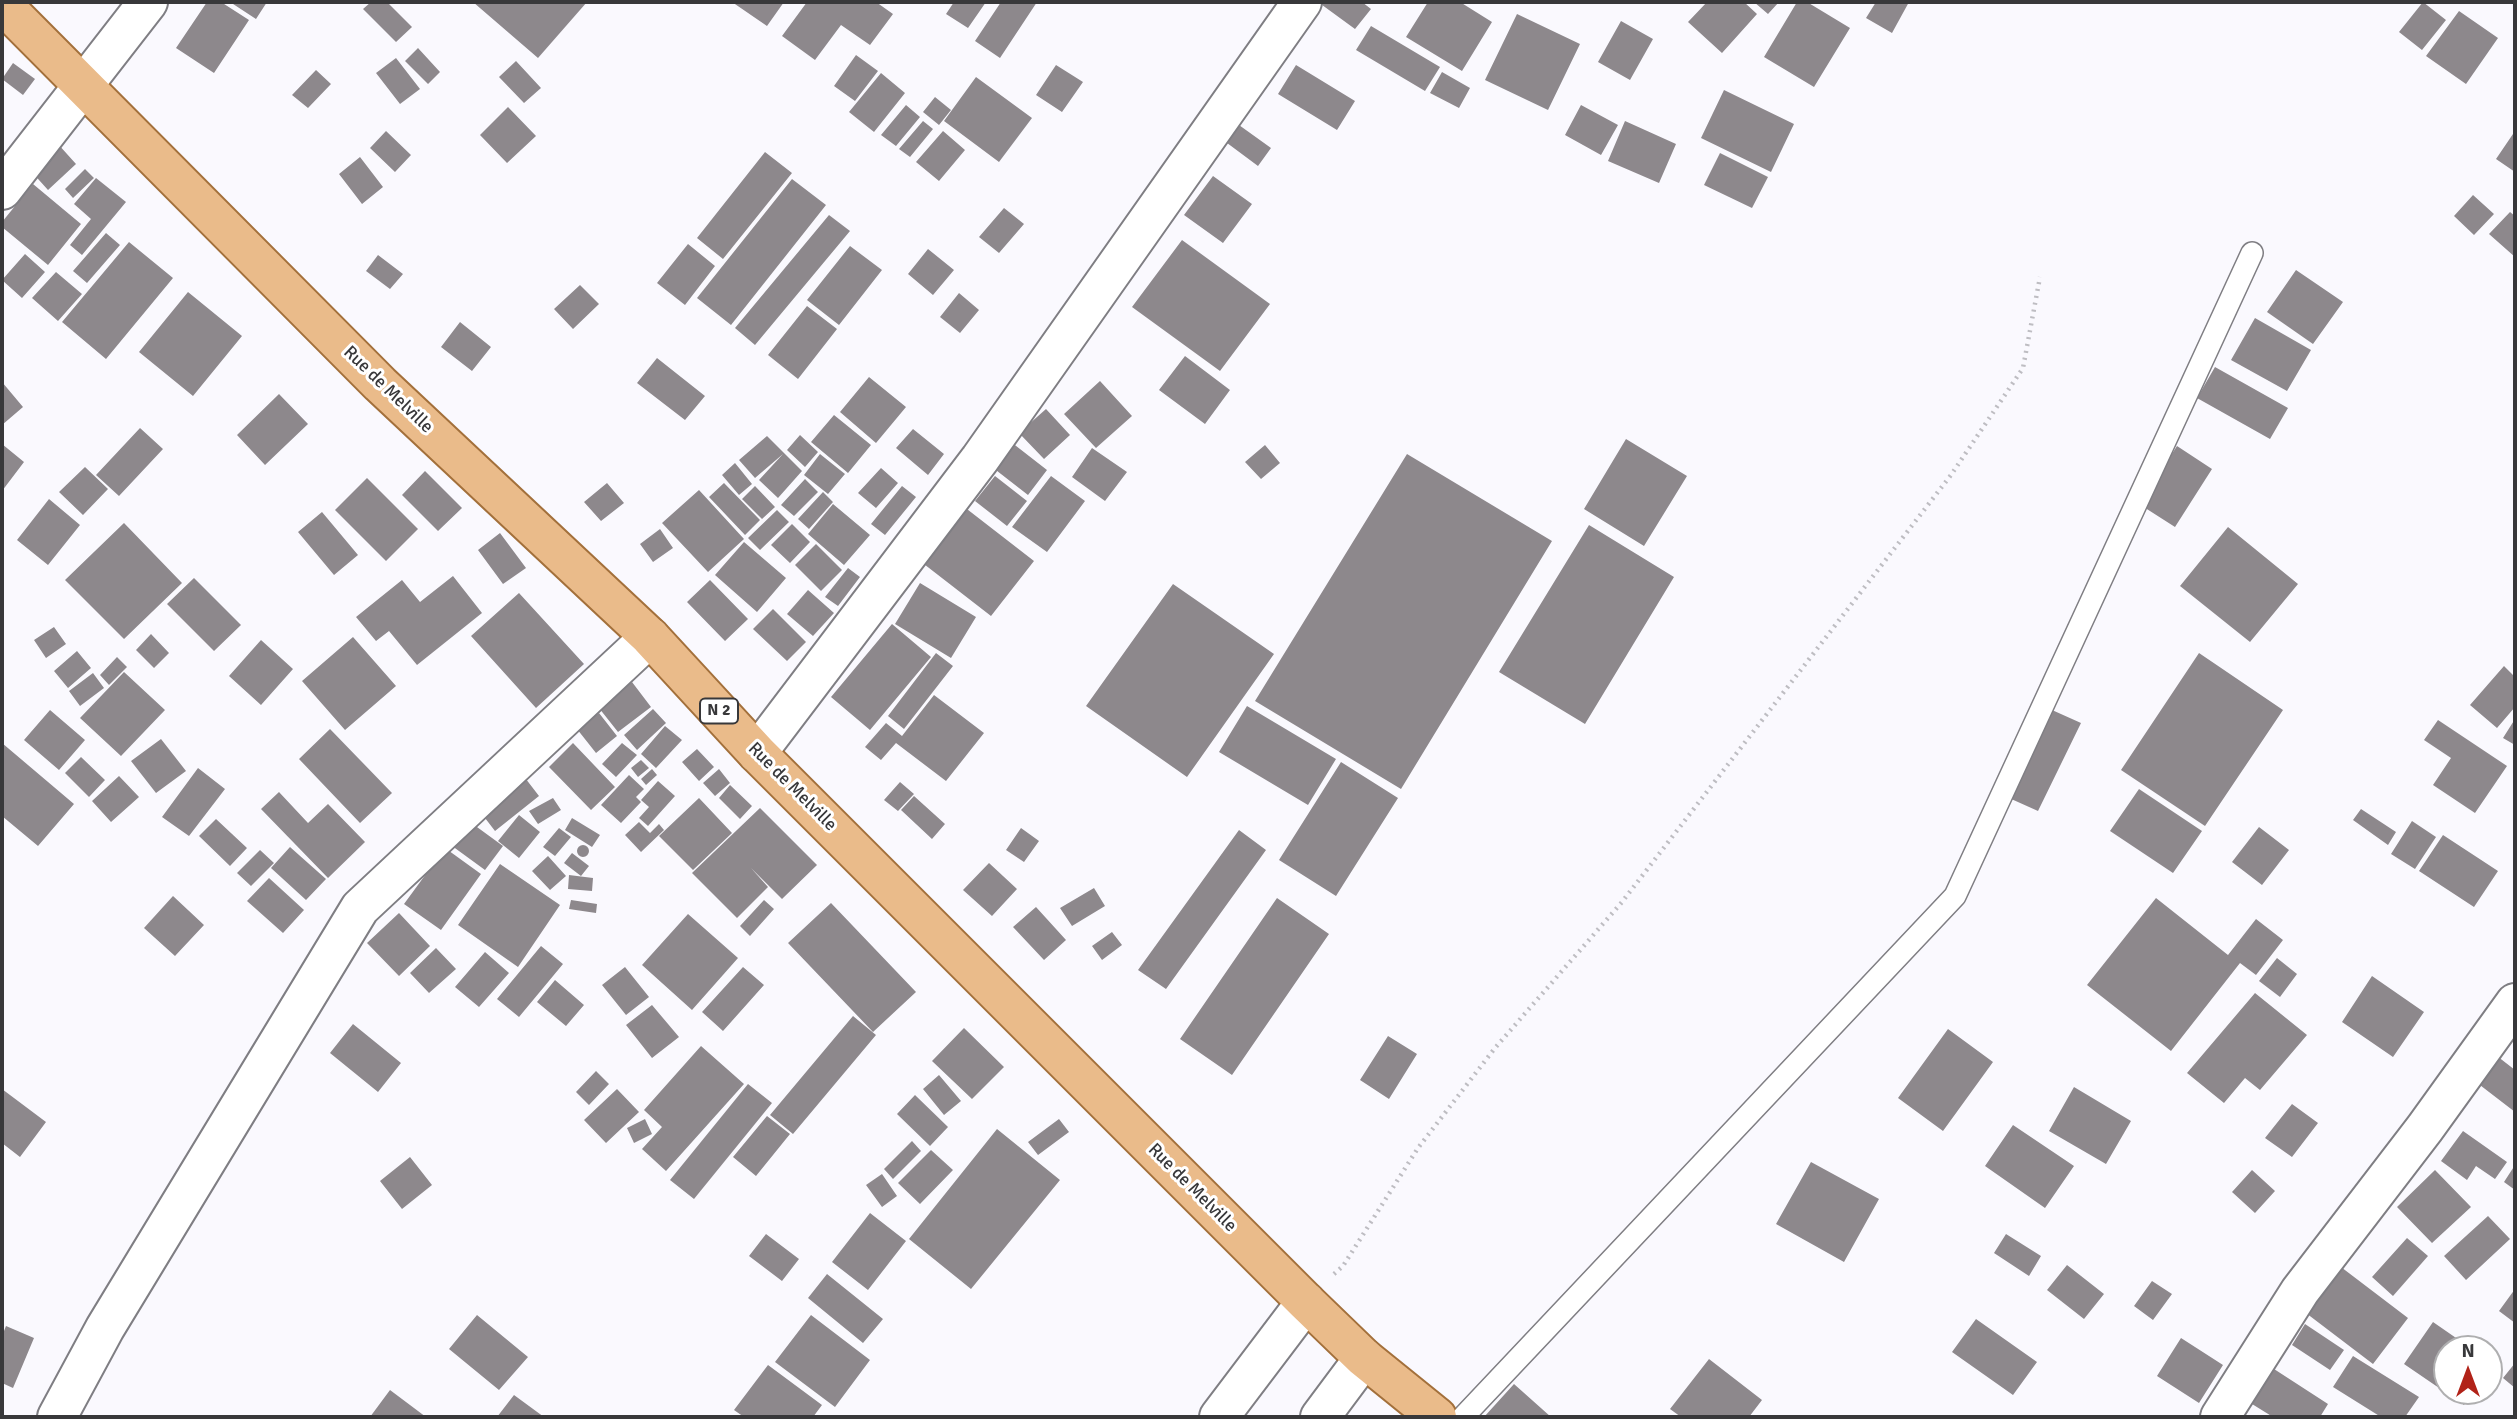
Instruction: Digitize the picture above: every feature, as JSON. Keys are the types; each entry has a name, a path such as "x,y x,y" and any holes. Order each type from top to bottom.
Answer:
{"main road":[{"name":"Rue de Melville","path":"2,4 380,384 650,637 757,753 1306,1302 1364,1358 1437,1417"}],"street":[{"path":"2,190 148,2"},
{"path":"757,753 980,459 1302,2"},
{"path":"57,1417 104,1328 360,908 650,637"},
{"path":"2220,1417 2300,1291 2515,1003"},
{"path":"1219,1417 1306,1302"},
{"path":"1320,1417 1364,1358"}],"lane":[{"path":"1463,1417 1955,895 2252,253"}],"path":[{"path":"1306,1302 1342,1266 1418,1148 1495,1048 1622,902 1951,475 2023,368 2039,277"}],"building":[{"path":"207,2 221,2 249,20 214,73 176,48"},
{"path":"230,2 267,2 256,19"},
{"path":"371,2 387,2 412,27 396,42 363,9"},
{"path":"473,2 587,2 538,58"},
{"path":"732,2 784,2 767,26"},
{"path":"807,2 876,2 893,14 870,45 841,25 815,60 782,36"},
{"path":"954,2 986,2 968,28 946,14"},
{"path":"1001,2 1037,2 1000,58 975,41"},
{"path":"1318,2 1362,2 1371,9 1355,29"},
{"path":"1428,2 1460,2 1492,22 1462,71 1406,37"},
{"path":"1707,2 1744,2 1757,14 1722,53 1688,22"},
{"path":"1754,2 1779,2 1768,14"},
{"path":"1797,2 1807,2 1850,28 1814,87 1764,57"},
{"path":"1876,2 1909,2 1892,33 1866,18"},
{"path":"2423,2 2446,20 2422,50 2399,32"},
{"path":"2459,11 2498,38 2466,84 2426,56"},
{"path":"1517,14 1580,44 1548,110 1485,80"},
{"path":"1621,21 1653,39 1630,80 1598,62"},
{"path":"1371,26 1440,67 1425,91 1356,50"},
{"path":"418,48 440,72 428,84 405,61"},
{"path":"856,55 878,71 855,101 834,86"},
{"path":"396,58 420,89 400,104 376,73"},
{"path":"516,61 541,88 524,103 499,77"},
{"path":"13,63 35,79 23,95 2,79"},
{"path":"1056,65 1083,82 1062,112 1036,95"},
{"path":"1296,65 1355,101 1337,130 1278,94"},
{"path":"316,70 331,84 308,108 292,95"},
{"path":"1442,72 1470,88 1459,108 1430,93"},
{"path":"881,73 905,93 874,132 849,112"},
{"path":"976,77 1032,118 999,162 944,121"},
{"path":"1724,90 1794,124 1771,172 1701,138"},
{"path":"935,97 951,110 939,125 923,112"},
{"path":"906,105 920,117 896,146 881,135"},
{"path":"1581,105 1618,125 1601,155 1565,135"},
{"path":"508,107 536,136 507,163 480,135"},
{"path":"1232,120 1271,148 1258,166 1219,137"},
{"path":"923,121 933,129 910,157 899,149"},
{"path":"1625,121 1676,144 1659,183 1608,161"},
{"path":"386,131 411,155 395,172 370,148"},
{"path":"943,131 965,150 939,181 916,162"},
{"path":"2515,131 2515,172 2496,159"},
{"path":"58,144 76,164 48,190 30,170"},
{"path":"765,152 792,173 723,259 697,238"},
{"path":"1720,153 1768,177 1752,208 1704,185"},
{"path":"360,157 383,187 362,204 339,174"},
{"path":"85,169 94,178 73,198 65,189"},
{"path":"1213,176 1252,204 1223,243 1184,215"},
{"path":"96,178 126,202 82,255 70,245 91,219 74,204"},
{"path":"792,179 826,205 731,325 697,298"},
{"path":"33,184 81,224 48,265 2,227 2,222"},
{"path":"2473,195 2494,214 2474,235 2454,216"},
{"path":"1004,208 1024,224 999,253 979,237"},
{"path":"2510,212 2515,216 2515,257 2489,234"},
{"path":"829,215 850,231 755,345 735,328"},
{"path":"106,233 120,245 87,283 73,271"},
{"path":"1182,240 1270,304 1220,371 1132,307"},
{"path":"129,242 173,278 106,359 62,322"},
{"path":"688,244 715,266 685,305 657,283"},
{"path":"850,246 882,270 839,325 807,300"},
{"path":"928,249 954,270 933,295 908,274"},
{"path":"25,254 45,272 22,298 2,280"},
{"path":"378,255 403,274 390,289 366,271"},
{"path":"2296,270 2343,302 2313,344 2267,312"},
{"path":"56,272 82,294 58,321 32,298"},
{"path":"580,285 599,304 573,329 554,309"},
{"path":"188,292 242,336 193,396 139,352"},
{"path":"959,293 979,310 960,333 940,317"},
{"path":"807,306 837,329 798,379 768,355"},
{"path":"2255,318 2311,350 2287,391 2231,360"},
{"path":"460,322 491,347 472,371 441,347"},
{"path":"1185,356 1230,390 1205,424 1159,390"},
{"path":"657,358 705,396 685,420 637,383"},
{"path":"2215,367 2288,408 2270,439 2197,398"},
{"path":"869,377 906,407 876,443 840,412"},
{"path":"1100,381 1132,416 1096,448 1064,414"},
{"path":"2,382 23,407 2,425"},
{"path":"279,394 308,424 265,465 237,435"},
{"path":"1046,409 1070,435 1044,459 1019,433"},
{"path":"834,415 871,445 848,473 811,442"},
{"path":"140,428 163,449 119,496 96,475"},
{"path":"913,429 944,454 928,475 896,448"},
{"path":"800,435 818,452 805,467 787,450"},
{"path":"767,436 802,471 778,498 759,480 783,454 755,478 739,460"},
{"path":"1626,439 1687,476 1644,546 1584,509"},
{"path":"1011,442 1047,470 1028,495 992,467"},
{"path":"2,444 24,462 2,491"},
{"path":"1265,445 1280,463 1261,479 1245,462"},
{"path":"2177,446 2212,469 2175,527 2139,504"},
{"path":"1092,448 1127,472 1105,501 1072,477"},
{"path":"820,454 845,474 828,494 804,475"},
{"path":"1407,454 1552,541 1401,789 1255,701"},
{"path":"735,463 752,484 739,495 722,475"},
{"path":"85,467 108,489 83,515 59,492"},
{"path":"881,468 898,483 876,508 858,493"},
{"path":"425,471 462,508 438,531 402,495"},
{"path":"995,476 1027,501 1007,526 975,501"},
{"path":"1051,476 1085,501 1047,552 1012,527"},
{"path":"367,478 418,529 386,561 335,510"},
{"path":"805,479 818,492 794,516 781,505"},
{"path":"607,483 624,503 601,521 584,502"},
{"path":"724,483 760,520 745,535 709,497"},
{"path":"755,486 775,507 762,519 742,499"},
{"path":"902,486 916,497 885,535 871,524"},
{"path":"699,490 744,539 708,572 662,523"},
{"path":"823,492 833,502 809,529 798,519"},
{"path":"49,499 80,525 48,565 17,540"},
{"path":"833,504 870,535 844,565 808,534"},
{"path":"963,506 1034,561 991,616 920,561"},
{"path":"777,510 789,522 760,550 748,538"},
{"path":"322,512 358,555 334,575 298,532"},
{"path":"124,523 182,583 124,639 65,580"},
{"path":"792,524 810,542 790,563 771,545"},
{"path":"1589,525 1674,577 1585,724 1499,672"},
{"path":"2228,527 2298,584 2250,642 2180,586"},
{"path":"660,529 673,548 653,562 640,544"},
{"path":"500,533 526,568 503,584 478,550"},
{"path":"744,542 786,578 757,612 715,575"},
{"path":"816,544 842,570 821,591 795,565"},
{"path":"848,568 860,577 838,606 825,597"},
{"path":"453,576 482,613 417,665 389,631 376,641 356,617 402,580 420,602"},
{"path":"194,578 241,625 214,651 167,604"},
{"path":"710,580 748,619 725,641 687,602"},
{"path":"920,583 976,617 951,658 895,624"},
{"path":"1173,584 1274,654 1187,777 1086,706"},
{"path":"808,590 834,613 813,636 787,614"},
{"path":"519,593 584,664 536,708 471,636"},
{"path":"773,609 806,642 787,661 753,629"},
{"path":"892,624 931,657 870,730 831,697"},
{"path":"54,627 66,644 46,658 34,640"},
{"path":"151,634 169,653 154,668 136,650"},
{"path":"353,637 396,686 345,730 302,681"},
{"path":"261,640 293,669 261,705 229,676"},
{"path":"77,651 91,668 68,688 54,671"},
{"path":"936,653 953,666 904,729 888,716"},
{"path":"2199,653 2283,710 2205,826 2121,770"},
{"path":"117,657 127,667 109,685 100,675"},
{"path":"2504,666 2515,677 2515,707 2497,728 2470,705"},
{"path":"124,672 165,710 121,756 80,718"},
{"path":"93,673 104,688 80,706 69,691"},
{"path":"632,682 651,707 618,732 599,708"},
{"path":"934,695 984,733 946,781 896,743 881,760 865,747 886,723 902,736"},
{"path":"1247,706 1336,759 1308,805 1219,752"},
{"path":"653,709 666,723 637,750 624,735"},
{"path":"50,710 85,740 59,770 24,740"},
{"path":"2052,710 2081,723 2038,811 2009,798"},
{"path":"599,713 617,736 596,753 577,729"},
{"path":"2515,719 2515,745 2503,738"},
{"path":"2438,720 2507,766 2475,813 2433,785 2451,758 2424,740"},
{"path":"665,726 682,740 656,768 641,754"},
{"path":"330,729 392,793 360,823 299,759"},
{"path":"161,739 186,771 156,793 131,761"},
{"path":"2,743 74,804 38,846 2,816"},
{"path":"573,743 615,787 591,810 549,767"},
{"path":"622,743 637,755 616,777 602,764"},
{"path":"697,749 714,767 699,781 682,762"},
{"path":"81,757 105,780 89,797 65,773"},
{"path":"641,760 649,768 638,777 631,768"},
{"path":"1341,762 1398,798 1336,896 1279,860"},
{"path":"198,768 225,789 189,836 162,817"},
{"path":"652,769 657,775 646,785 641,779"},
{"path":"719,769 730,783 715,796 703,783"},
{"path":"519,770 539,796 495,831 475,805"},
{"path":"629,775 644,789 636,797 641,802 621,823 601,805"},
{"path":"119,776 139,797 111,822 92,801"},
{"path":"658,781 675,796 648,826 639,818 649,807 641,800"},
{"path":"900,782 914,794 898,811 884,800"},
{"path":"730,785 752,806 740,819 719,798"},
{"path":"2139,789 2202,831 2173,873 2110,831"},
{"path":"279,792 308,823 328,804 365,842 328,878 261,809"},
{"path":"914,796 945,824 932,839 901,810"},
{"path":"553,798 561,810 538,824 529,811"},
{"path":"699,798 732,833 693,870 659,836"},
{"path":"760,808 817,865 782,899 751,868 768,887 737,918 692,873"},
{"path":"2361,809 2396,832 2388,845 2353,820"},
{"path":"519,815 540,832 519,858 498,841"},
{"path":"572,818 600,835 592,847 565,830"},
{"path":"216,819 247,848 230,866 199,836"},
{"path":"466,819 503,846 485,870 448,843"},
{"path":"2412,821 2436,837 2415,869 2391,854"},
{"path":"639,822 650,833 659,824 664,830 641,852 625,835"},
{"path":"2259,827 2289,850 2262,885 2232,862"},
{"path":"559,828 571,837 555,856 543,847"},
{"path":"1021,828 1039,841 1024,862 1006,850"},
{"path":"1239,830 1266,850 1166,989 1138,970"},
{"path":"2443,835 2498,871 2474,907 2419,871"},
{"path":"578,846 588,846 588,856 578,856"},
{"path":"290,847 326,879 306,900 271,868"},
{"path":"445,848 481,874 441,930 404,904"},
{"path":"260,850 274,863 251,886 237,873"},
{"path":"572,853 589,866 581,876 564,863"},
{"path":"548,856 566,876 550,890 532,871"},
{"path":"989,863 1017,889 992,916 963,890"},
{"path":"500,864 560,905 518,967 458,925"},
{"path":"569,875 593,878 592,891 568,889"},
{"path":"269,878 304,910 283,933 247,901"},
{"path":"1094,888 1105,906 1072,926 1060,908"},
{"path":"173,896 204,925 175,956 144,928"},
{"path":"1277,898 1329,934 1232,1075 1180,1039"},
{"path":"2156,898 2228,955 2256,919 2283,940 2256,975 2240,963 2171,1051 2087,985"},
{"path":"571,900 597,904 596,913 569,909"},
{"path":"764,900 774,909 750,936 740,926"},
{"path":"831,903 916,992 873,1032 788,943"},
{"path":"1036,907 1066,940 1044,960 1013,927"},
{"path":"399,913 430,946 399,976 367,943"},
{"path":"688,914 738,958 692,1010 642,965"},
{"path":"1112,932 1122,945 1102,960 1092,946"},
{"path":"541,946 563,964 519,1017 497,999"},
{"path":"436,948 456,969 429,993 410,973"},
{"path":"485,952 509,973 479,1007 455,987"},
{"path":"2277,958 2297,974 2280,997 2259,981"},
{"path":"625,967 649,997 626,1015 602,985"},
{"path":"743,967 764,985 723,1031 702,1012"},
{"path":"2372,976 2424,1012 2393,1057 2342,1022"},
{"path":"555,980 584,1005 566,1026 537,1002"},
{"path":"2255,993 2307,1035 2260,1090 2245,1078 2224,1103 2187,1073"},
{"path":"652,1005 679,1037 652,1058 626,1025"},
{"path":"853,1016 876,1035 793,1134 770,1115"},
{"path":"353,1024 401,1063 378,1092 330,1053"},
{"path":"964,1028 1004,1067 972,1099 932,1061"},
{"path":"1948,1029 1993,1062 1943,1131 1898,1098"},
{"path":"1388,1036 1417,1054 1389,1099 1360,1080"},
{"path":"701,1046 744,1084 666,1171 642,1149 662,1127 644,1110"},
{"path":"2497,1056 2515,1070 2515,1112 2476,1082"},
{"path":"596,1071 609,1084 589,1105 576,1092"},
{"path":"939,1075 961,1101 944,1115 923,1089"},
{"path":"748,1084 772,1103 694,1199 670,1180"},
{"path":"2074,1087 2131,1121 2106,1164 2049,1131"},
{"path":"2,1089 46,1122 20,1157 2,1143"},
{"path":"617,1089 639,1112 606,1143 584,1120"},
{"path":"915,1095 948,1127 930,1146 897,1114"},
{"path":"2292,1104 2318,1123 2292,1157 2265,1138"},
{"path":"767,1116 790,1134 756,1176 733,1157"},
{"path":"645,1119 652,1134 634,1143 627,1128"},
{"path":"1059,1119 1069,1132 1038,1155 1028,1142"},
{"path":"2013,1125 2074,1166 2045,1208 1985,1166"},
{"path":"997,1129 1060,1180 971,1289 909,1239"},
{"path":"2463,1131 2507,1162 2495,1179 2476,1166 2467,1180 2441,1161"},
{"path":"912,1141 921,1151 893,1179 884,1169"},
{"path":"931,1150 953,1170 920,1204 898,1183"},
{"path":"410,1157 432,1185 402,1209 380,1181"},
{"path":"1811,1162 1879,1199 1844,1262 1776,1224"},
{"path":"2515,1165 2515,1190 2504,1182"},
{"path":"2252,1170 2275,1191 2255,1213 2232,1192"},
{"path":"2435,1170 2471,1207 2432,1243 2397,1207"},
{"path":"882,1174 897,1196 882,1207 866,1185"},
{"path":"870,1213 906,1241 868,1290 832,1262"},
{"path":"2488,1216 2510,1239 2466,1280 2444,1256"},
{"path":"766,1234 799,1259 782,1281 749,1256"},
{"path":"2006,1234 2041,1256 2029,1276 1994,1253"},
{"path":"2407,1238 2428,1256 2393,1296 2372,1277"},
{"path":"2337,1264 2408,1318 2373,1364 2302,1310"},
{"path":"2067,1265 2104,1294 2084,1319 2047,1290"},
{"path":"827,1274 883,1319 863,1343 808,1298"},
{"path":"2152,1281 2172,1294 2153,1320 2134,1306"},
{"path":"2515,1289 2515,1323 2499,1311"},
{"path":"477,1315 528,1357 499,1390 449,1349"},
{"path":"811,1315 870,1360 835,1407 775,1362"},
{"path":"1976,1319 2037,1362 2013,1395 1952,1352"},
{"path":"2433,1322 2452,1335 2433,1335 2433,1384 2404,1364"},
{"path":"2305,1324 2344,1350 2330,1370 2292,1345"},
{"path":"6,1326 34,1338 13,1388 2,1383 2,1336"},
{"path":"2181,1338 2223,1365 2199,1403 2157,1376"},
{"path":"2353,1356 2419,1397 2405,1417 2381,1417 2333,1387"},
{"path":"1709,1359 1762,1400 1749,1417 1681,1417 1670,1409"},
{"path":"2515,1363 2515,1388 2503,1378"},
{"path":"768,1365 822,1405 813,1417 744,1417 734,1410"},
{"path":"2274,1369 2328,1404 2320,1417 2273,1417 2252,1404"},
{"path":"1514,1384 1551,1417 1484,1417"},
{"path":"390,1390 426,1417 370,1417"},
{"path":"514,1395 544,1417 497,1417"}]}
